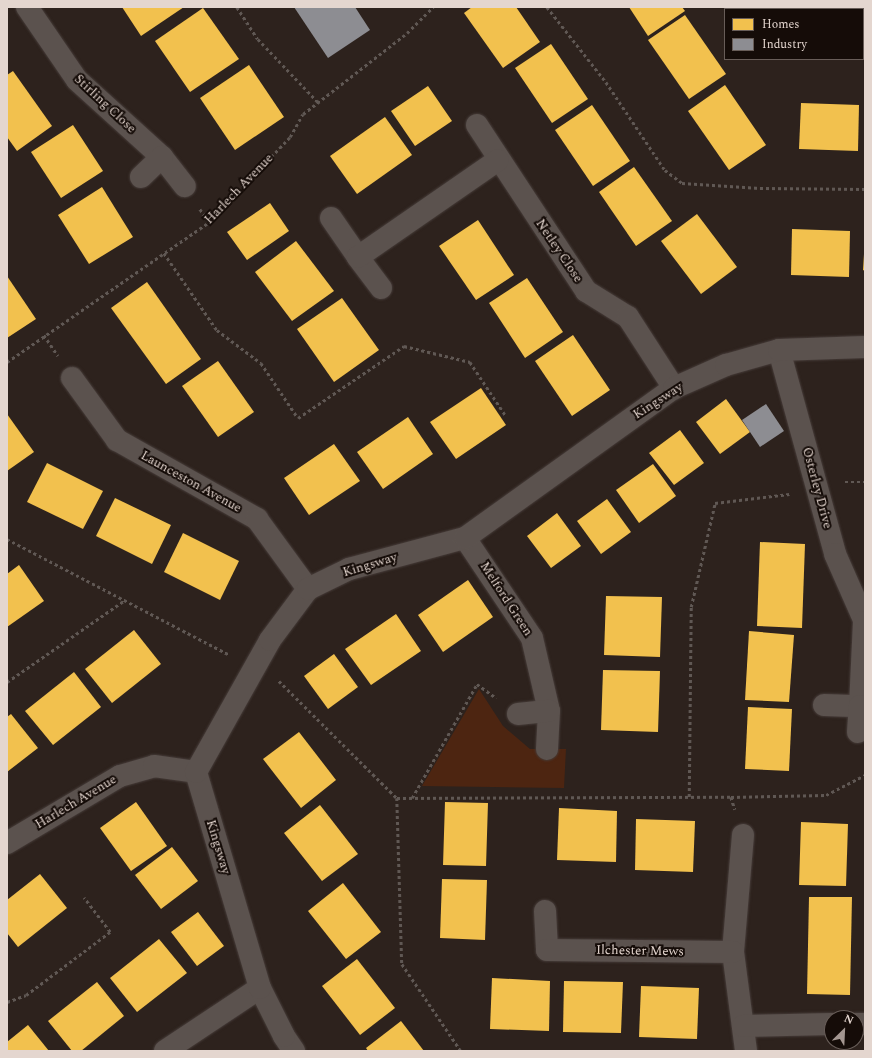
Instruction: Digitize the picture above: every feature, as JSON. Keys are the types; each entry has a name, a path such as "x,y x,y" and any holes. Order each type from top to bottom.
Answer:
{"street":[{"name":"Stirling Close","path":"27,7 77,80 162,157 185,186"},
{"name":"Netley Close","path":"477,125 498,160 586,291 628,317 674,388"},
{"path":"141,177 162,157"},
{"path":"358,257 498,160"},
{"path":"331,218 381,288"},
{"name":"Kingsway","path":"294,1051 284,1036 260,988 196,772 256,668 270,640 308,589 349,569 465,538 674,388 726,365 779,350 865,347"},
{"name":"Osterley Drive","path":"779,350 835,554 864,622 858,732"},
{"name":"Launceston Avenue","path":"72,378 117,440 257,519 308,589"},
{"name":"Melford Green","path":"465,538 532,638 549,710 547,749"},
{"path":"824,705 860,706"},
{"path":"518,714 549,710"},
{"name":"Harlech Avenue","path":"7,843 120,776 154,766 196,772"},
{"path":"743,835 733,952 744,1026 746,1051"},
{"name":"Ilchester Mews","path":"545,911 539,950 733,952"},
{"path":"165,1051 260,988"},
{"path":"744,1026 824,1024"}],"path":[{"path":"237,7 258,39 318,102"},
{"name":"Harlech Avenue","path":"7,362 209,222 290,137 303,114 407,33 433,7"},
{"path":"547,7 606,82 665,170 682,183 760,188 865,189"},
{"path":"164,253 218,330 261,363 298,418 404,346 470,362 506,416"},
{"path":"689,797 691,607 715,503 817,491"},
{"path":"7,539 284,683 397,798 402,964 461,1051"},
{"path":"7,682 125,600"},
{"path":"411,798 477,684 518,714"},
{"path":"397,798 731,797 826,795 865,775"},
{"path":"731,797 743,835"},
{"path":"7,1002 26,995 110,932 84,898"}],"shaded area":[{"path":"479,689 503,726 530,749 566,749 564,788 422,786"}],"building: Homes":[{"path":"122,7 184,7 141,36"},
{"path":"472,7 516,7 540,42 503,68 464,13"},
{"path":"629,7 682,7 685,11 648,36"},
{"path":"203,8 239,59 190,92 155,41"},
{"path":"685,15 726,74 689,99 648,40"},
{"path":"551,44 588,99 552,123 515,68"},
{"path":"249,65 284,117 235,150 200,98"},
{"path":"13,71 52,126 17,151 7,137 7,75"},
{"path":"725,85 766,145 729,170 688,111"},
{"path":"428,86 452,121 415,146 391,111"},
{"path":"801,103 859,105 858,151 799,149"},
{"path":"592,105 630,161 593,186 555,130"},
{"path":"385,117 412,155 357,194 330,156"},
{"path":"73,125 103,171 61,198 31,152"},
{"path":"634,167 672,221 636,246 599,192"},
{"path":"102,187 133,237 89,264 58,215"},
{"path":"270,203 289,231 247,260 227,232"},
{"path":"697,214 737,267 701,294 661,241"},
{"path":"478,220 514,275 476,300 439,246"},
{"path":"792,229 850,231 849,277 791,275"},
{"path":"296,241 334,291 292,321 255,272"},
{"path":"865,254 865,271 863,270"},
{"path":"7,276 36,319 7,338"},
{"path":"527,278 563,332 525,358 489,303"},
{"path":"147,282 201,359 166,384 111,308"},
{"path":"342,298 379,350 334,382 297,329"},
{"path":"573,335 610,390 572,416 535,361"},
{"path":"218,361 254,412 218,437 182,386"},
{"path":"481,388 506,425 456,459 430,422"},
{"path":"726,399 750,432 720,454 696,422"},
{"path":"7,414 34,452 7,471"},
{"path":"408,417 433,454 383,489 357,452"},
{"path":"680,430 704,463 674,485 649,453"},
{"path":"334,444 360,481 309,515 284,478"},
{"path":"47,463 103,491 83,529 27,502"},
{"path":"653,464 676,496 639,523 616,490"},
{"path":"115,498 171,525 152,564 96,536"},
{"path":"607,499 631,532 601,554 577,521"},
{"path":"557,513 581,546 551,568 527,536"},
{"path":"183,533 239,561 220,600 164,572"},
{"path":"760,542 805,544 802,628 757,626"},
{"path":"19,565 44,601 7,627 7,574"},
{"path":"468,580 493,617 443,652 418,615"},
{"path":"606,596 662,597 660,657 604,655"},
{"path":"396,614 421,651 371,685 345,649"},
{"path":"134,630 161,664 112,703 85,669"},
{"path":"749,631 794,635 789,702 745,700"},
{"path":"334,654 358,687 328,709 304,676"},
{"path":"603,670 660,671 658,732 601,730"},
{"path":"74,672 101,707 53,745 25,711"},
{"path":"748,707 792,709 789,771 745,769"},
{"path":"11,714 38,748 7,772 7,717"},
{"path":"299,732 336,780 301,808 263,759"},
{"path":"136,802 167,846 131,871 100,828"},
{"path":"445,802 488,803 486,866 443,865"},
{"path":"320,805 358,854 322,881 284,833"},
{"path":"559,808 617,811 616,862 557,860"},
{"path":"636,819 695,821 693,872 635,870"},
{"path":"801,822 848,824 846,886 799,885"},
{"path":"172,847 198,881 161,909 135,875"},
{"path":"40,874 67,908 18,947 7,933 7,900"},
{"path":"442,879 487,880 485,940 440,938"},
{"path":"343,883 381,932 346,959 308,911"},
{"path":"809,897 852,897 850,995 807,994"},
{"path":"198,912 224,946 197,966 171,932"},
{"path":"159,939 187,973 137,1012 110,978"},
{"path":"357,959 395,1008 360,1035 322,986"},
{"path":"492,978 550,981 549,1031 490,1029"},
{"path":"564,981 623,982 621,1033 563,1032"},
{"path":"97,982 124,1016 81,1051 72,1051 48,1021"},
{"path":"641,986 699,988 697,1039 639,1037"},
{"path":"401,1021 424,1051 368,1051 366,1048"},
{"path":"28,1025 49,1051 7,1051 7,1042"}],"building: Industry":[{"path":"294,7 355,7 370,30 328,58"},
{"path":"766,404 784,431 760,447 742,420"}]}
